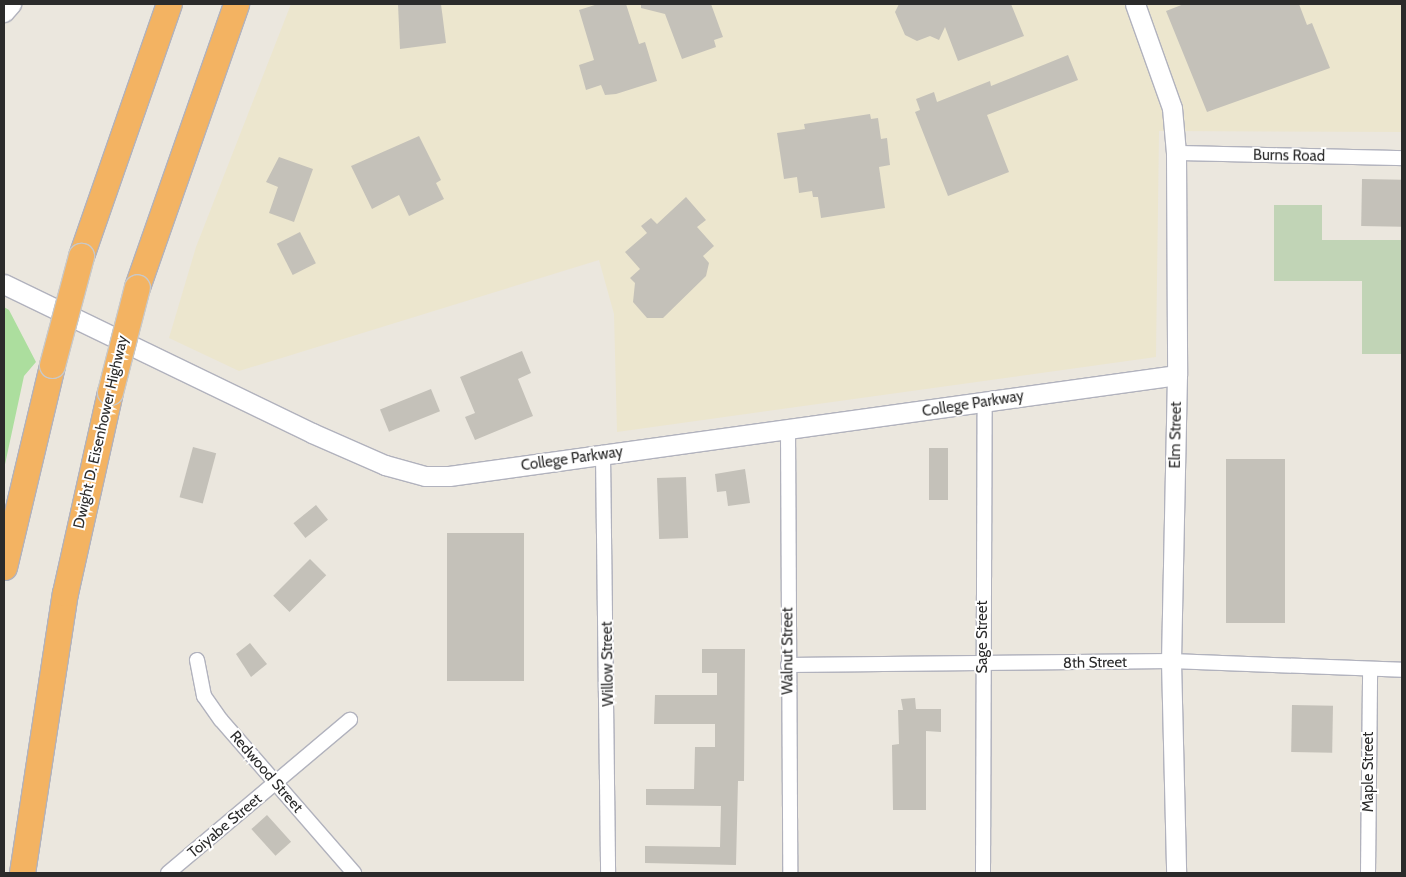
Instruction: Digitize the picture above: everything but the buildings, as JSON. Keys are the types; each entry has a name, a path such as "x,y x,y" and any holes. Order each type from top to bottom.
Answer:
{"highway":[{"path":"4,566 52,365 81,256 169,4"},
{"name":"Dwight D. Eisenhower Highway","path":"22,873 64,593 110,392 136,287 236,4"}],"street":[{"path":"4,12 11,4"},
{"name":"Elm Street","path":"1134,4 1170,101 1176,153 1177,376 1171,661 1176,873"},
{"name":"Burns Road","path":"1176,153 1402,158"},
{"name":"College Parkway","path":"4,284 385,465 425,476 449,476 1177,376"},
{"name":"Sage Street","path":"983,873 985,401"},
{"name":"Walnut Street","path":"788,429 790,873"},
{"name":"Willow Street","path":"604,454 608,873"},
{"name":"Redwood Street","path":"197,660 204,696 221,720 354,873"},
{"name":"8th Street","path":"788,665 1171,661 1402,670"},
{"name":"Maple Street","path":"1368,873 1370,670"},
{"name":"Toiyabe Street","path":"171,872 350,720"}],"shaded area":[{"path":"291,4 1402,4 1402,132 1159,131 1156,357 617,432 614,314 599,260 239,371 169,338 196,247"}],"green space":[{"path":"1274,205 1322,205 1322,240 1402,240 1402,354 1362,354 1362,281 1274,281"},
{"path":"4,307 9,310 36,362 24,376 4,469"}]}
